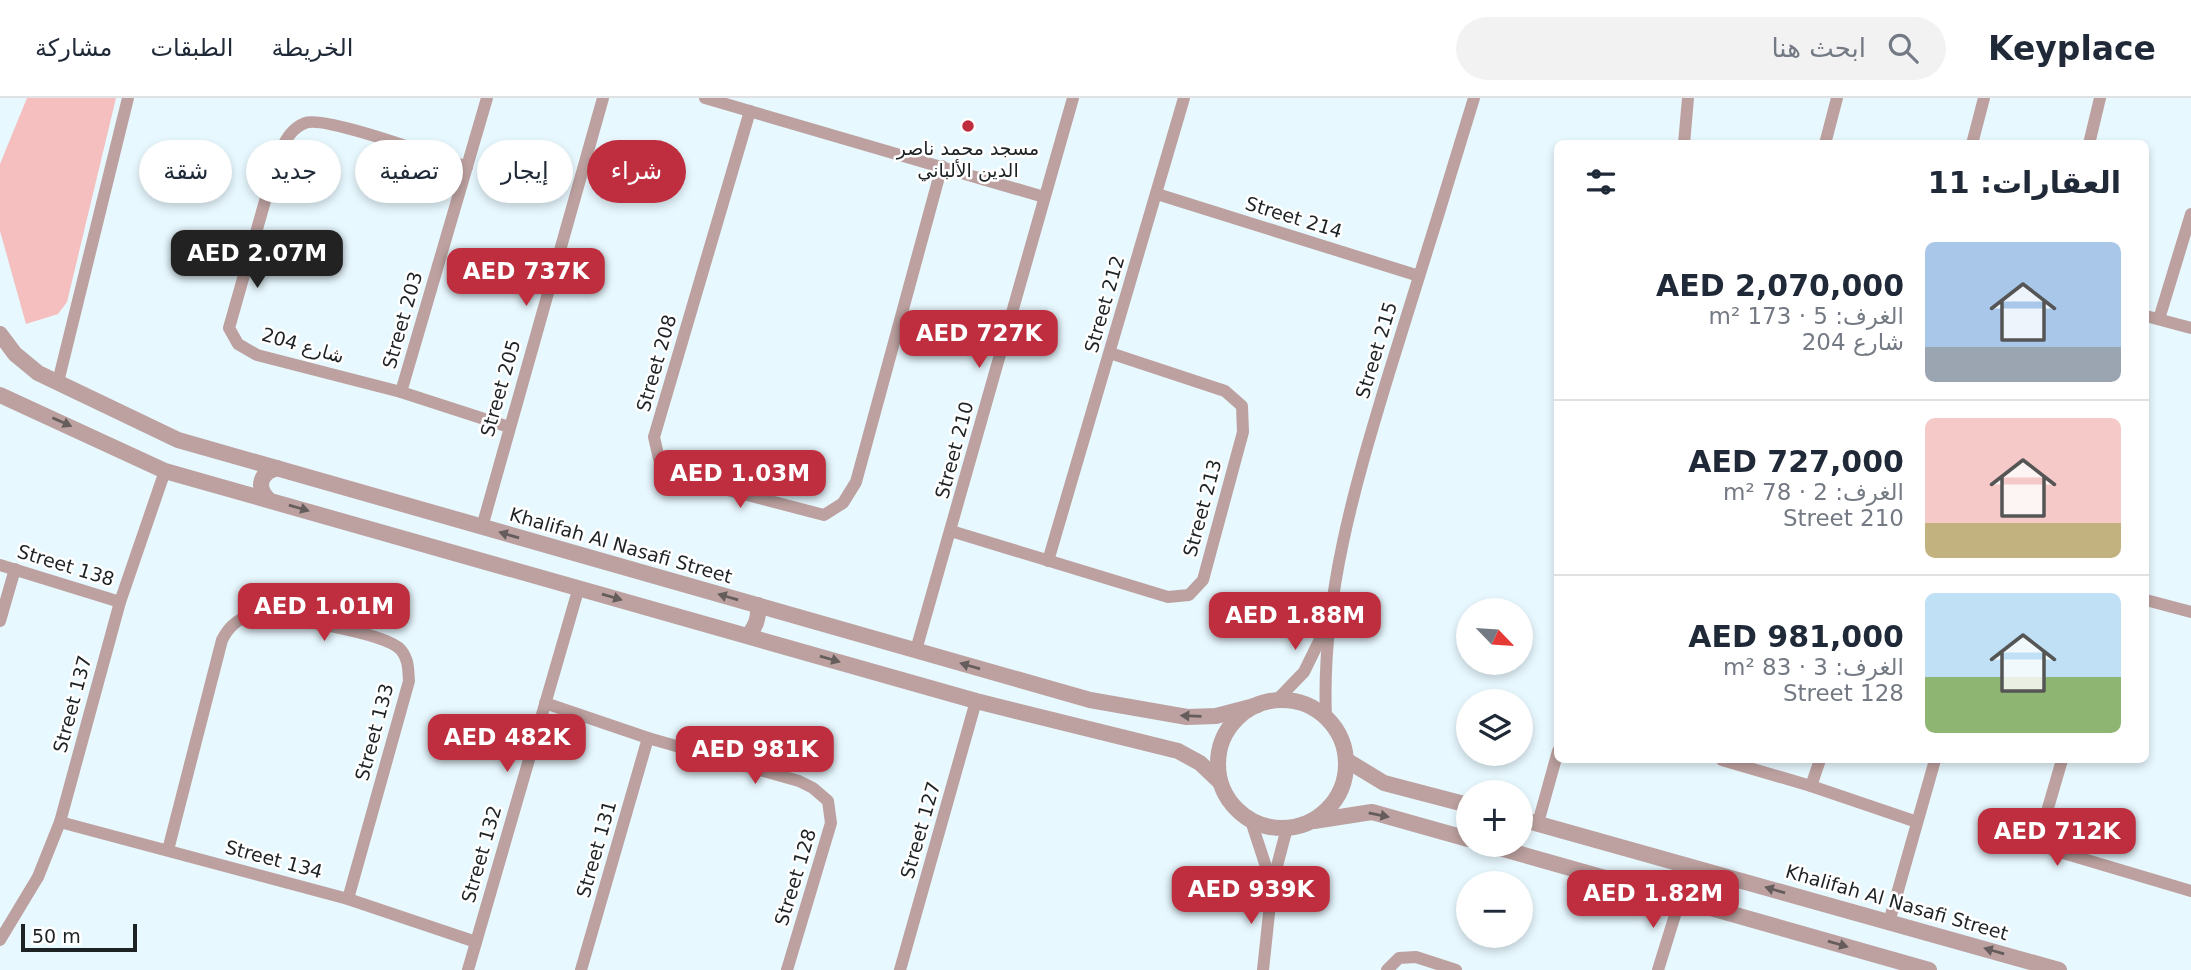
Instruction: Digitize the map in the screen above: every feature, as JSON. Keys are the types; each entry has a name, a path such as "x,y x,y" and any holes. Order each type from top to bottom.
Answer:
{"street":[{"path":"58,382 128,98"},
{"name":"Street 203","path":"401,392 487,98"},
{"name":"Street 205","path":"482,527 603,98"},
{"path":"705,98 1044,197"},
{"name":"Street 210","path":"916,650 1073,98"},
{"name":"Street 212","path":"1048,561 1184,98"},
{"name":"Street 215","path":"1326,717 1325,683 1341,545 1368,441 1474,98"},
{"path":"1684,140 1688,98"},
{"path":"1826,140 1837,98"},
{"path":"1973,140 1984,98"},
{"path":"2090,140 2100,98"},
{"name":"Street 208","path":"750,111 654,437 659,459 682,478 824,514 843,503 856,482 942,166"},
{"name":"شارع 204","path":"467,167 332,124 307,122 290,132 278,155 229,328 239,344 257,355 401,392 509,426"},
{"name":"Street 214","path":"1157,194 1419,276"},
{"path":"2159,319 2191,214"},
{"path":"2149,317 2191,328"},
{"name":"Khalifah Al Nasafi Street","path":"0,334 15,354 38,373 178,440 1090,700 1187,717 1216,716 1258,705"},
{"name":"Street 213","path":"951,531 1168,597 1189,595 1203,580 1242,432 1242,406 1225,391 1110,353"},
{"path":"0,395 165,471 976,701 1178,751 1200,763 1220,782 1232,804 1251,821 1268,827 1287,828 1312,821 1372,812 1456,836"},
{"path":"268,499 262,493 262,476 277,468"},
{"name":"Street 137","path":"0,940 5,923 38,877 60,822 120,601 165,471"},
{"name":"Street 138","path":"0,565 120,601"},
{"path":"0,621 15,569"},
{"name":"Street 132","path":"468,970 579,587"},
{"path":"2149,601 2191,612"},
{"path":"748,636 759,617 758,606"},
{"name":"Street 133","path":"168,850 222,640 228,628 239,619 252,614 366,634 399,648 408,662 408,681 348,899"},
{"name":"Street 215","path":"1278,700 1304,672 1331,616"},
{"path":"1220,782 1218,759 1224,736 1238,718 1258,705 1278,700 1304,704 1326,717 1340,737 1346,760 1345,778 1338,796 1327,810 1312,821"},
{"name":"Street 127","path":"900,970 976,701"},
{"name":"Street 128","path":"545,703 648,738 799,781 813,788 828,801 831,823 787,970"},
{"name":"Street 131","path":"581,970 648,738"},
{"path":"1346,760 1384,783 1456,802"},
{"path":"1538,823 1555,763"},
{"path":"1732,763 1917,822"},
{"path":"1811,786 1819,763"},
{"path":"1889,922 1934,763"},
{"path":"2061,763 2041,832 2042,842 2053,850 2191,891"},
{"path":"1251,821 1272,885"},
{"name":"Street 134","path":"60,822 348,899 476,942"},
{"name":"Khalifah Al Nasafi Street","path":"1533,822 2059,970"},
{"path":"1263,970 1272,885 1287,828"},
{"path":"1531,857 1929,970"},
{"path":"1658,970 1680,899"},
{"path":"1387,970 1399,958 1416,957 1456,970"}],"shaded area":[{"path":"27,98 116,98 67,302 58,314 26,324 0,231 0,164"}],"place":[{"name":"مسجد محمد ناصر الدين الألباني","path":"968,126"}]}
